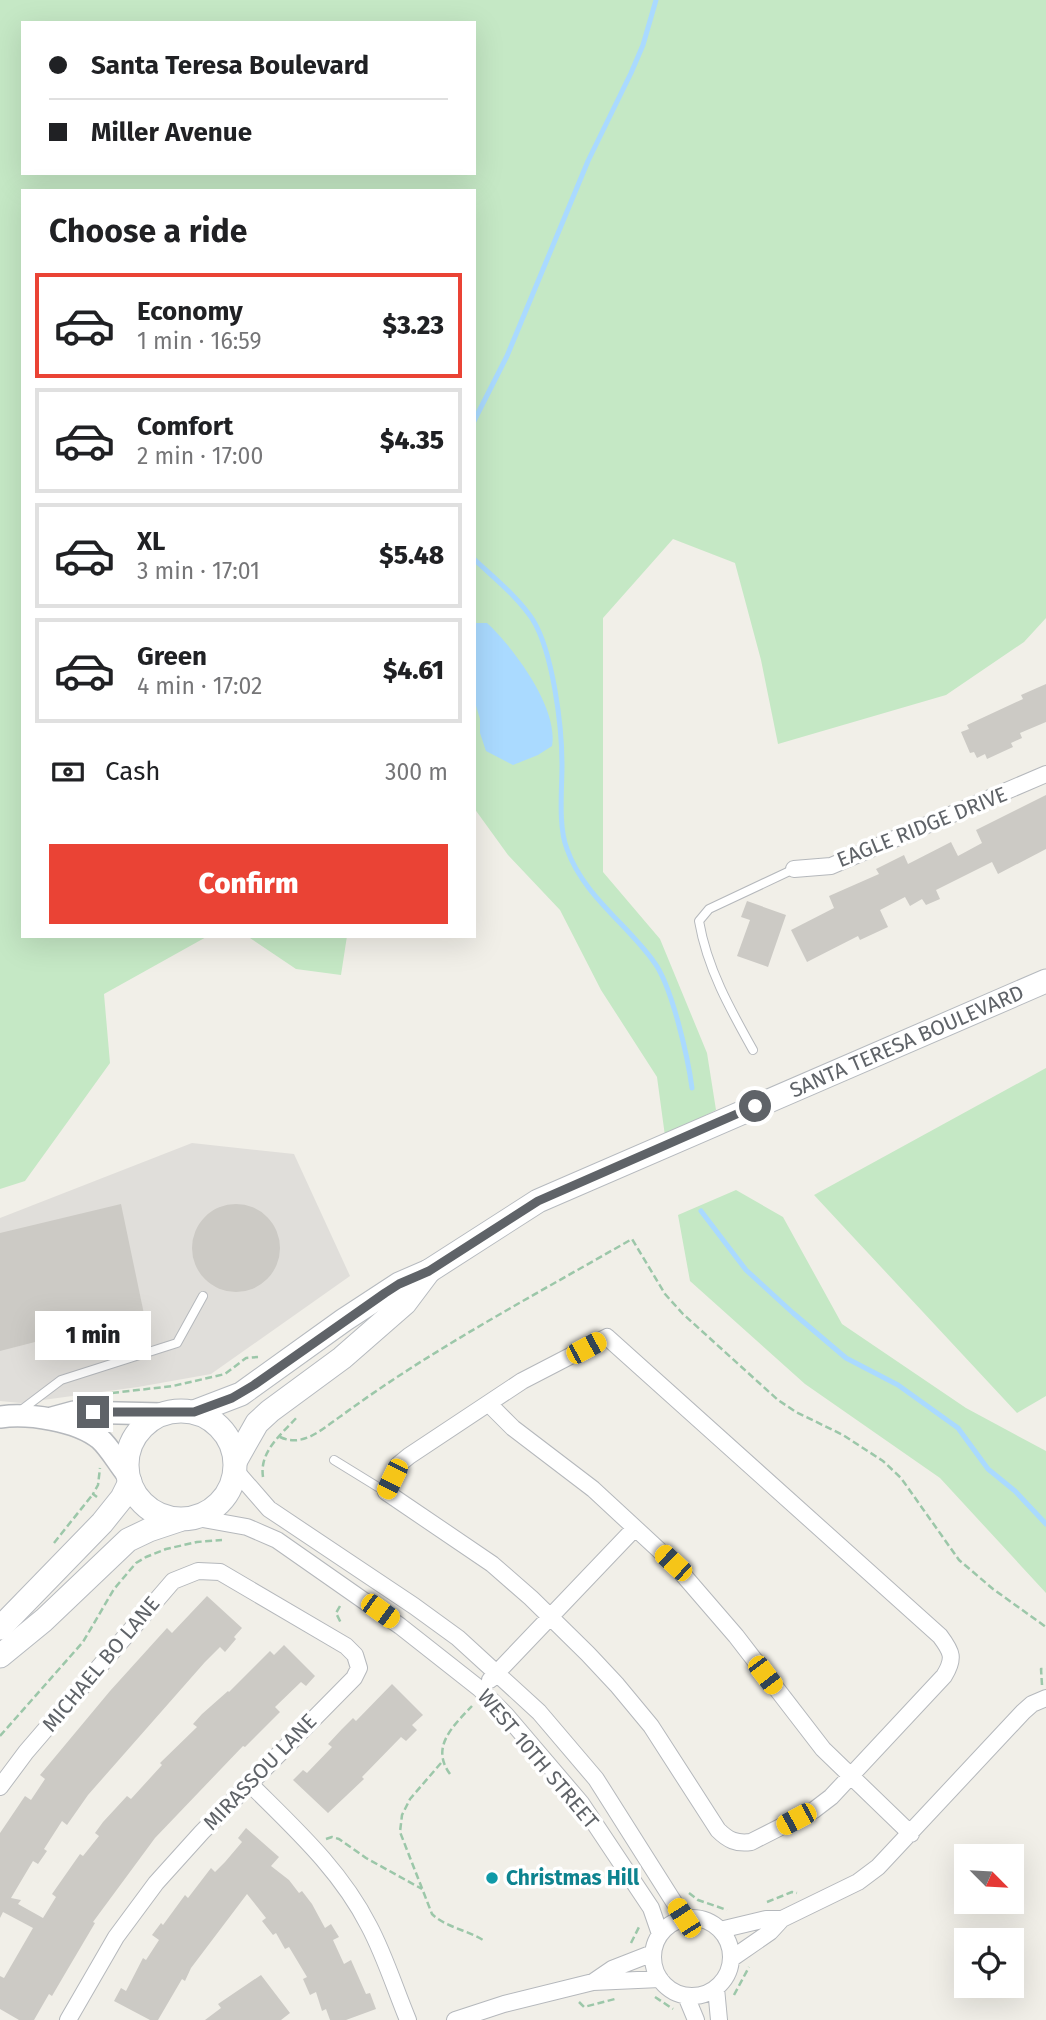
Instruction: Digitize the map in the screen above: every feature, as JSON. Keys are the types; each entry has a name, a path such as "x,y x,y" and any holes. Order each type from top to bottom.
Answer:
{"main road":[{"name":"SANTA TERESA BOULEVARD","path":"194,1412 242,1394 380,1296 429,1271 538,1201 1046,981"},
{"name":"SANTA TERESA BOULEVARD","path":"236,1465 257,1423 341,1358 405,1303 429,1271"},
{"path":"0,1628 102,1523 122,1498 128,1478 127,1458 143,1426 163,1414 175,1411 203,1415 219,1426 230,1441 236,1465 234,1480 224,1499 216,1507 189,1519 149,1530 128,1540 44,1620 0,1656"},
{"path":"128,1478 139,1500 148,1509 160,1516 189,1519"}],"street":[{"name":"EAGLE RIDGE DRIVE","path":"794,869 831,866 1046,774"},
{"path":"607,1337 940,1636 948,1647 951,1665 944,1676 831,1797 814,1810 751,1843 740,1844 732,1841 718,1829 651,1726 617,1685 551,1617 492,1564 386,1492 398,1465 409,1455 489,1404 522,1381 607,1337"},
{"path":"489,1404 503,1419 593,1489 696,1588 736,1636 804,1728 850,1777 911,1834"},
{"path":"8,1416 52,1418 74,1412 163,1414"},
{"path":"52,1418 86,1431 100,1440 128,1478"},
{"name":"WEST 10TH STREET","path":"236,1465 269,1509 458,1638 539,1712 596,1779 684,1918"},
{"name":"WEST 10TH STREET","path":"189,1519 247,1527 277,1540 400,1626 480,1689 506,1715 580,1803 651,1908 660,1934"},
{"path":"480,1689 635,1528"},
{"name":"MICHAEL BO LANE","path":"0,1787 26,1752 173,1581 198,1571 220,1572"},
{"name":"MIRASSOU LANE","path":"68,2020 116,1937 156,1883 249,1783 354,1678 359,1668 355,1655 346,1646 220,1572"},
{"path":"730,1959 770,1932 782,1919 858,1882 878,1867 1023,1712 1032,1704 1046,1698"},
{"path":"249,1783 317,1850 356,1903 381,1951 408,2020"},
{"path":"684,1918 710,1922 720,1930 728,1941 730,1959 725,1978 716,1988 697,1996 673,1992 656,1972 653,1953 660,1934 684,1918"},
{"path":"720,1930 765,1919 782,1919"},
{"path":"593,1982 612,1969 653,1953"},
{"path":"455,2020 504,2004 593,1982 660,1979"},
{"path":"716,1988 719,2020"},
{"path":"686,1996 696,2020"}],"lane":[{"path":"753,1050 722,993 702,940 699,921 709,909 794,869"},
{"path":"8,1416 61,1380 177,1343 203,1296"},
{"path":"334,1460 386,1492"}],"path":[{"path":"111,1405 112,1391 139,1391 183,1384 225,1374 252,1356 264,1358"},
{"path":"264,1482 262,1461 280,1437"},
{"path":"100,1466 100,1475 93,1494 101,1499"},
{"path":"0,1736 83,1642 114,1589 136,1563 166,1549 198,1542 226,1540"},
{"path":"340,1606 335,1613 341,1623"},
{"path":"1041,1669 1046,1669"},
{"path":"472,1706 447,1737 441,1763 410,1799 402,1815 400,1832 432,1914 438,1920 471,1933 483,1941"},
{"path":"441,1763 450,1774"},
{"path":"326,1839 339,1839 366,1858 422,1889"},
{"path":"686,1891 698,1900 728,1911 736,1910"},
{"path":"756,1907 792,1892"},
{"path":"625,1947 636,1937 640,1922"},
{"path":"733,1997 751,1963"},
{"path":"654,1996 675,2010"},
{"path":"584,2007 623,1997"}],"shaded area":[{"path":"192,1143 294,1154 350,1276 211,1374 21,1403 0,1401 0,1218"}],"green space":[{"path":"0,0 1046,0 1046,618 1024,642 946,695 778,744 761,660 735,563 673,539 603,618 603,872 660,939 707,1053 716,1110 665,1136 657,1077 601,990 560,910 508,855 476,811 476,189 21,189 21,938 204,938 104,994 110,1063 25,1181 0,1189"},
{"path":"250,938 347,938 341,975 296,969"},
{"path":"1046,1068 1046,1396 1017,1413 814,1195"},
{"path":"736,1190 783,1217 842,1324 966,1408 1046,1451 1046,1593 940,1478 805,1384 690,1281 678,1215"}],"water":[{"path":"476,623 487,623 509,647 532,679 548,714 552,746 513,765 486,751 480,733 476,706"}],"building":[{"path":"1046,684 1046,722 1020,733 1022,738 1011,743 1013,747 987,759 985,754 977,758 974,752 970,753 961,732 969,729 967,725 1023,699 1021,695"},
{"path":"1046,795 1046,849 998,874 992,862 936,890 940,899 926,905 922,899 910,906 905,897 880,910 888,927 860,940 858,936 807,962 791,930 834,908 829,896 879,874 876,869 904,855 908,864 951,842 958,856 982,843 976,830"},
{"path":"747,901 786,915 768,967 737,956 750,920 741,917"},
{"path":"121,1204 144,1314 0,1351 0,1233"},
{"path":"236,1204 253,1207 267,1217 277,1231 280,1248 277,1265 267,1279 253,1289 236,1292 219,1289 205,1279 195,1265 192,1248 195,1231 205,1217 219,1207"},
{"path":"207,1596 242,1628 234,1637 236,1639 225,1652 220,1647 205,1662 88,1795 67,1825 62,1821 44,1849 47,1851 38,1864 33,1861 11,1898 21,1900 18,1904 43,1918 56,1897 52,1894 80,1854 83,1856 99,1836 95,1833 103,1822 127,1796 131,1799 162,1765 160,1763 197,1727 193,1724 202,1714 229,1692 270,1651 274,1655 284,1645 315,1676 306,1686 301,1682 275,1707 280,1712 243,1746 155,1838 93,1922 95,1923 52,1996 49,1994 34,2020 19,2020 0,2009 0,1976 4,1978 33,1928 3,1912 0,1918 0,1833 25,1796 31,1800 45,1779 40,1775 110,1691 167,1628 172,1633"},
{"path":"392,1684 423,1715 412,1725 417,1730 406,1741 401,1737 362,1777 364,1779 328,1813 293,1780 303,1770 307,1773 332,1747 328,1744 342,1729 353,1718 356,1721"},
{"path":"246,1828 279,1857 271,1866 289,1880 299,1893 302,1891 325,1928 331,1924 339,1937 333,1940 344,1964 351,1960 376,2009 346,2020 330,2020 326,2009 322,2011 316,1992 310,1995 303,1979 307,1977 289,1947 285,1949 276,1933 273,1935 262,1921 266,1918 247,1894 191,1968 185,1981 182,1979 158,2020 150,2020 114,2001 121,1988 126,1991 143,1958 146,1960 159,1940 152,1935 161,1923 163,1925 185,1895 188,1898 211,1868 215,1872 225,1862 242,1842 238,1838"},
{"path":"261,1975 290,2013 281,2020 205,2020 221,2008 218,2004"}],"waterway":[{"path":"476,417 507,356 588,161 631,73 643,45 656,0"},
{"path":"476,561 520,603 540,634 551,670 558,711 562,749 561,819 567,849 574,866 594,895 643,948 661,973 678,1023 692,1088"},
{"path":"701,1211 746,1270 793,1313 846,1358 898,1385 958,1428 988,1469 1015,1491 1046,1524"}],"place":[{"name":"Christmas Hill","path":"492,1878"}],"route":[{"path":"93,1412 194,1412 242,1394 385,1293 429,1271 538,1201 755,1106"}]}
